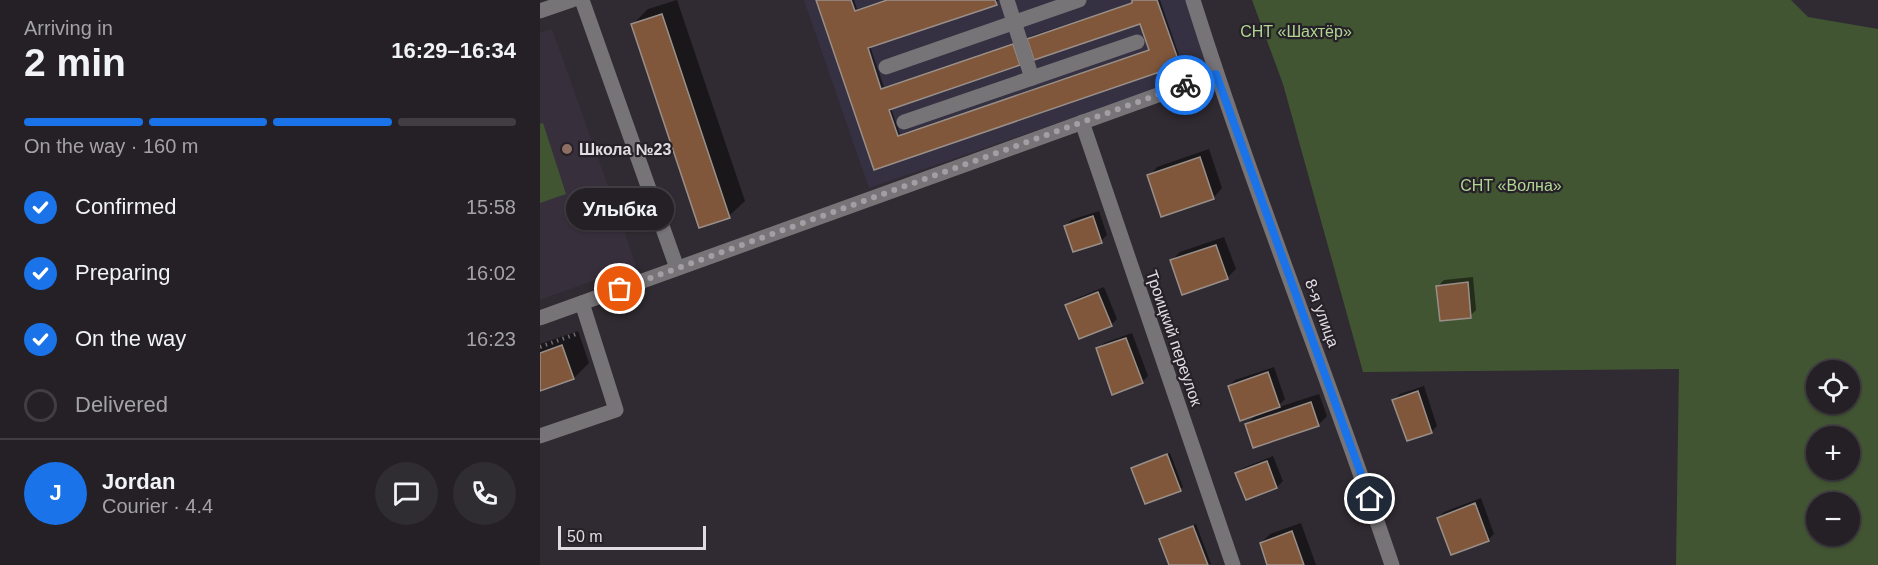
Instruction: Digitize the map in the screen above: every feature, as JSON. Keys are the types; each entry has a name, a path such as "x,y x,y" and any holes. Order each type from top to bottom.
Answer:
{"street":[{"path":"540,11 572,0"},
{"path":"582,0 677,268"},
{"path":"1007,0 1032,78"},
{"path":"886,67 1078,0"},
{"name":"8-я улица","path":"1193,0 1216,74 1355,455 1392,565"},
{"path":"904,122 1137,42"},
{"path":"540,318 1216,74"},
{"name":"Троицкий переулок","path":"1082,123 1233,565"},
{"path":"540,436 616,410 582,303"}],"path":[{"path":"540,347 591,329"}],"shaded area":[{"path":"804,0 1187,0 1211,70 869,188"},
{"name":"Школа №23","path":"552,29 636,265 540,300 540,33"}],"green space":[{"name":"СНТ «Волна»","path":"1252,0 1791,0 1808,17 1878,29 1878,565 1676,565 1679,369 1363,372 1283,84"},
{"path":"543,123 566,194 540,203 540,124"}],"building":[{"path":"816,0 851,0 855,11 887,0 995,0 997,5 868,48 881,89 1013,44 1020,65 889,110 898,136 1149,50 1140,24 1034,60 1027,39 1132,3 1132,0 1157,0 1180,65 874,170"},
{"path":"662,14 730,218 699,228 631,24"},
{"path":"1200,157 1214,199 1161,217 1147,175"},
{"path":"1093,216 1102,243 1073,252 1064,226"},
{"path":"1216,245 1228,279 1182,295 1170,260"},
{"path":"1468,282 1471,318 1440,321 1436,286"},
{"path":"1098,292 1112,326 1079,339 1065,305"},
{"path":"1126,338 1143,383 1112,395 1096,348"},
{"path":"562,345 574,379 540,391 540,353"},
{"path":"1268,372 1280,407 1240,421 1228,386"},
{"path":"1418,391 1432,433 1407,441 1392,400"},
{"path":"1311,402 1319,426 1253,448 1245,424"},
{"path":"1167,454 1181,491 1145,504 1131,468"},
{"path":"1267,461 1277,488 1246,500 1235,473"},
{"path":"1475,503 1489,541 1451,555 1437,518"},
{"path":"1193,526 1208,565 1169,565 1159,539"},
{"path":"1292,531 1304,565 1267,565 1260,543"}],"way so far":[{"path":"620,289 1185,85"}],"place":[{"name":"Школа №23","path":"567,149"},
{"name":"Улыбка","path":"620,289"}],"route":[{"path":"1185,85 1216,74 1370,499"}],"park label":[{"name":"СНТ «Шахтёр»","path":"1296,31"}]}
